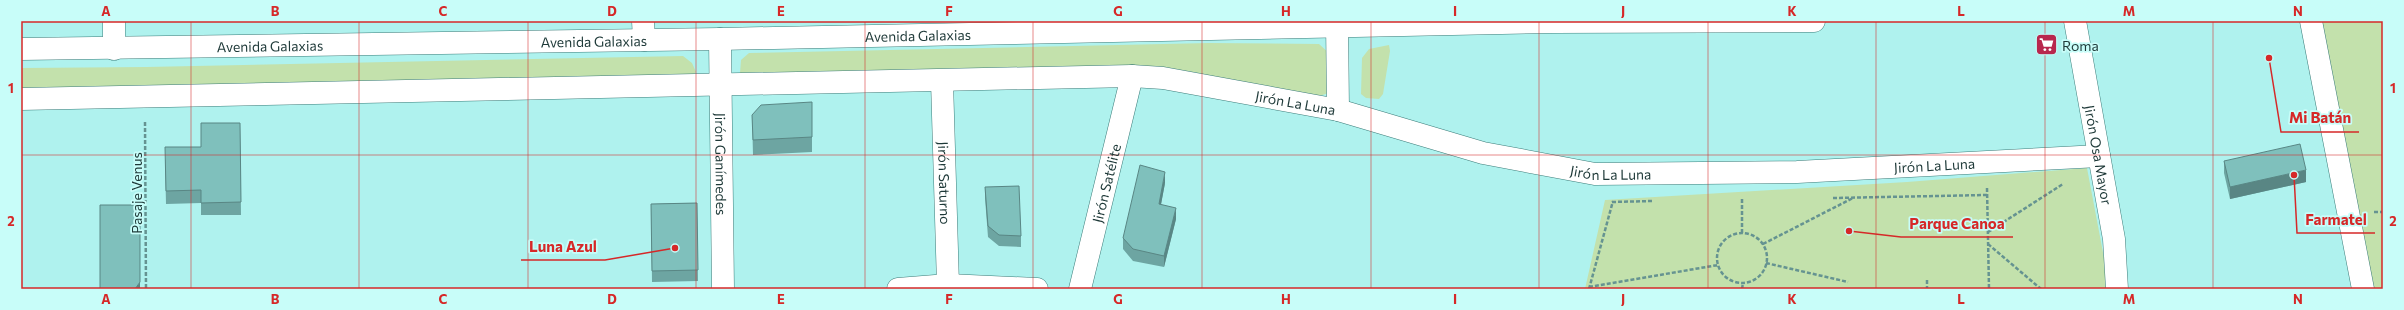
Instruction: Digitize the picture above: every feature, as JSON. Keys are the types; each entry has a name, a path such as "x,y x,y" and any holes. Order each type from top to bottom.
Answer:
{"street":[{"path":"114,21 114,49"},
{"name":"Avenida Galaxias","path":"21,49 114,49 644,30 720,39 862,28 1552,21 1814,21"},
{"name":"Jirón Osa Mayor","path":"2075,21 2114,238 2116,289"},
{"path":"2311,21 2362,289"},
{"path":"1337,23 1338,110"},
{"name":"Jirón Ganímedes","path":"720,39 719,84 723,289"},
{"path":"21,99 1132,76"},
{"name":"Jirón La Luna","path":"1132,76 1163,78 1338,110 1483,153 1595,174 1797,172 2099,156"},
{"name":"Jirón Satélite","path":"1080,289 1132,76"},
{"name":"Jirón Saturno","path":"942,81 948,285"},
{"path":"898,289 948,285 1037,289"}],"path":[{"name":"Pasaje Venus","path":"145,96 146,289"},
{"path":"1987,163 1989,289"},
{"path":"1620,174 1589,288 1718,265"},
{"path":"1988,232 2064,183"},
{"path":"1763,244 1854,197"},
{"path":"1742,199 1742,234"},
{"path":"1742,234 1755,237 1763,244 1766,253 1766,263 1763,272 1756,279 1743,283 1729,280 1722,274 1718,265 1717,255 1720,246 1727,238 1742,234"},
{"path":"1988,244 2041,289"},
{"path":"1766,263 1848,282"},
{"path":"1927,280 1927,289"},
{"path":"1742,289 1743,283"}],"green space":[{"path":"2318,21 2383,21 2383,289 2374,289 2365,252"},
{"path":"1209,43 1319,44 1330,54 1329,93 1314,97 1281,96 1198,73 1149,67 740,73 741,60 749,53"},
{"path":"1389,45 1390,51 1383,94 1379,99 1366,98 1361,94 1362,58 1369,49"},
{"path":"683,56 692,63 696,72 689,80 21,93 21,68 146,67"},
{"path":"2087,168 2105,263 2106,289 1585,289 1605,200 1907,182"}],"building":[{"path":"812,102 812,137 753,140 752,115 761,105"},
{"path":"201,123 240,123 241,202 201,203 201,190 166,191 165,147 201,147"},
{"path":"2300,144 2306,170 2230,187 2224,161"},
{"path":"1140,165 1165,172 1159,204 1176,208 1164,256 1133,249 1123,238"},
{"path":"1019,186 1021,236 999,235 988,226 985,187"},
{"path":"697,203 698,270 652,271 651,204"},
{"path":"100,205 140,205 140,282 135,289 100,289"}],"place":[{"name":"Roma","path":"2046,45"},
{"name":"Mi Batán","path":"2269,58"},
{"name":"Farmatel","path":"2294,175"},
{"name":"Parque Canoa","path":"1849,231"},
{"name":"Luna Azul","path":"675,248"}]}
